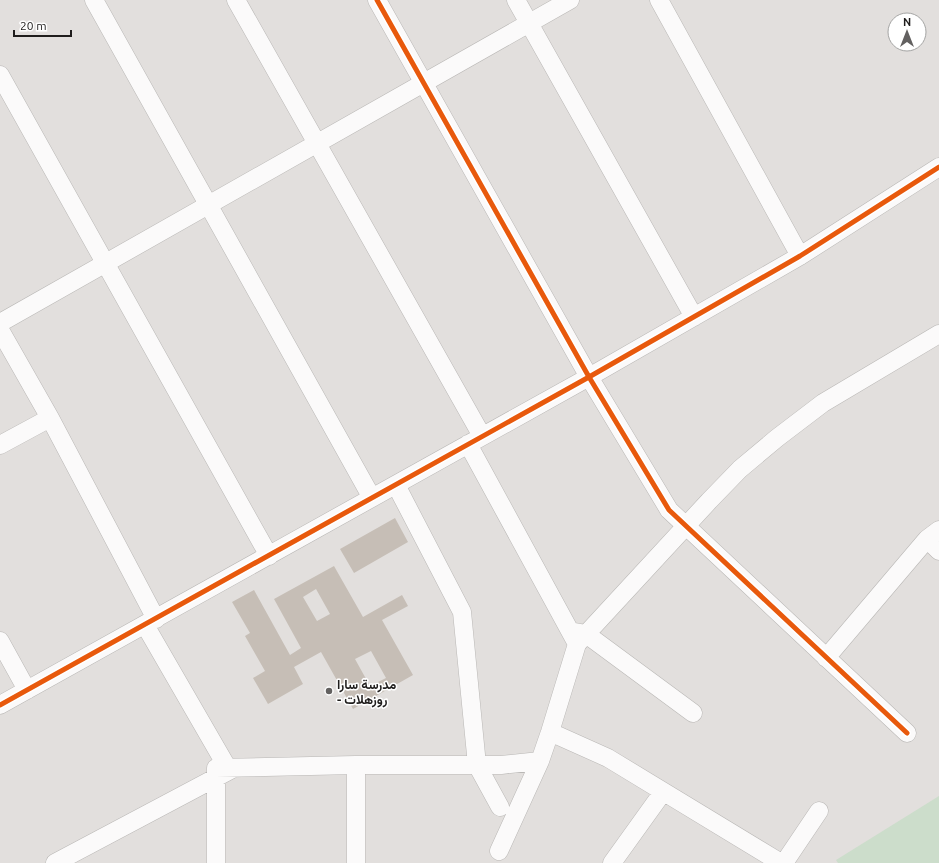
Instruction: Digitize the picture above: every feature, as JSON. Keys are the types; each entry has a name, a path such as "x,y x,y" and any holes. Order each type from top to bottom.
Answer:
{"street":[{"path":"94,0 372,498"},
{"path":"236,0 317,143 578,636 693,713"},
{"path":"377,0 589,377 669,510 907,733"},
{"path":"516,0 694,317"},
{"path":"0,323 570,0"},
{"path":"660,0 800,256"},
{"path":"0,75 104,264 269,556"},
{"path":"0,705 151,622 694,317 800,256 939,167"},
{"path":"0,330 50,418 215,748 223,770 216,863"},
{"path":"499,857 540,761 578,636 740,469 776,438 823,403 939,334"},
{"path":"0,445 50,418"},
{"path":"396,485 462,612 477,765 500,807"},
{"path":"826,658 935,540"},
{"path":"0,640 27,690"},
{"path":"550,732 608,758 780,863"},
{"path":"55,863 223,770 356,765 501,765 540,761"},
{"path":"356,765 356,863"},
{"path":"499,857 501,765"},
{"path":"612,863 664,792"},
{"path":"784,863 819,811"}],"green space":[{"path":"939,796 939,863 838,863 836,860"}],"building":[{"path":"395,518 408,542 354,573 340,549"},
{"path":"334,566 363,617 402,595 408,606 382,620 413,675 353,709 321,652 294,667 303,684 268,704 253,678 265,671 245,636 250,633 232,602 254,590 290,655 301,648 274,599","holes":["316,589 330,614 317,621 303,597","371,651 386,678 370,686 355,659"]}],"cycle path":[{"path":"377,0 589,377 669,510 907,733"},
{"path":"0,705 589,377 800,256 939,167"}],"place":[{"name":"مدرسة سارا - روزهلات","path":"329,691"}]}
